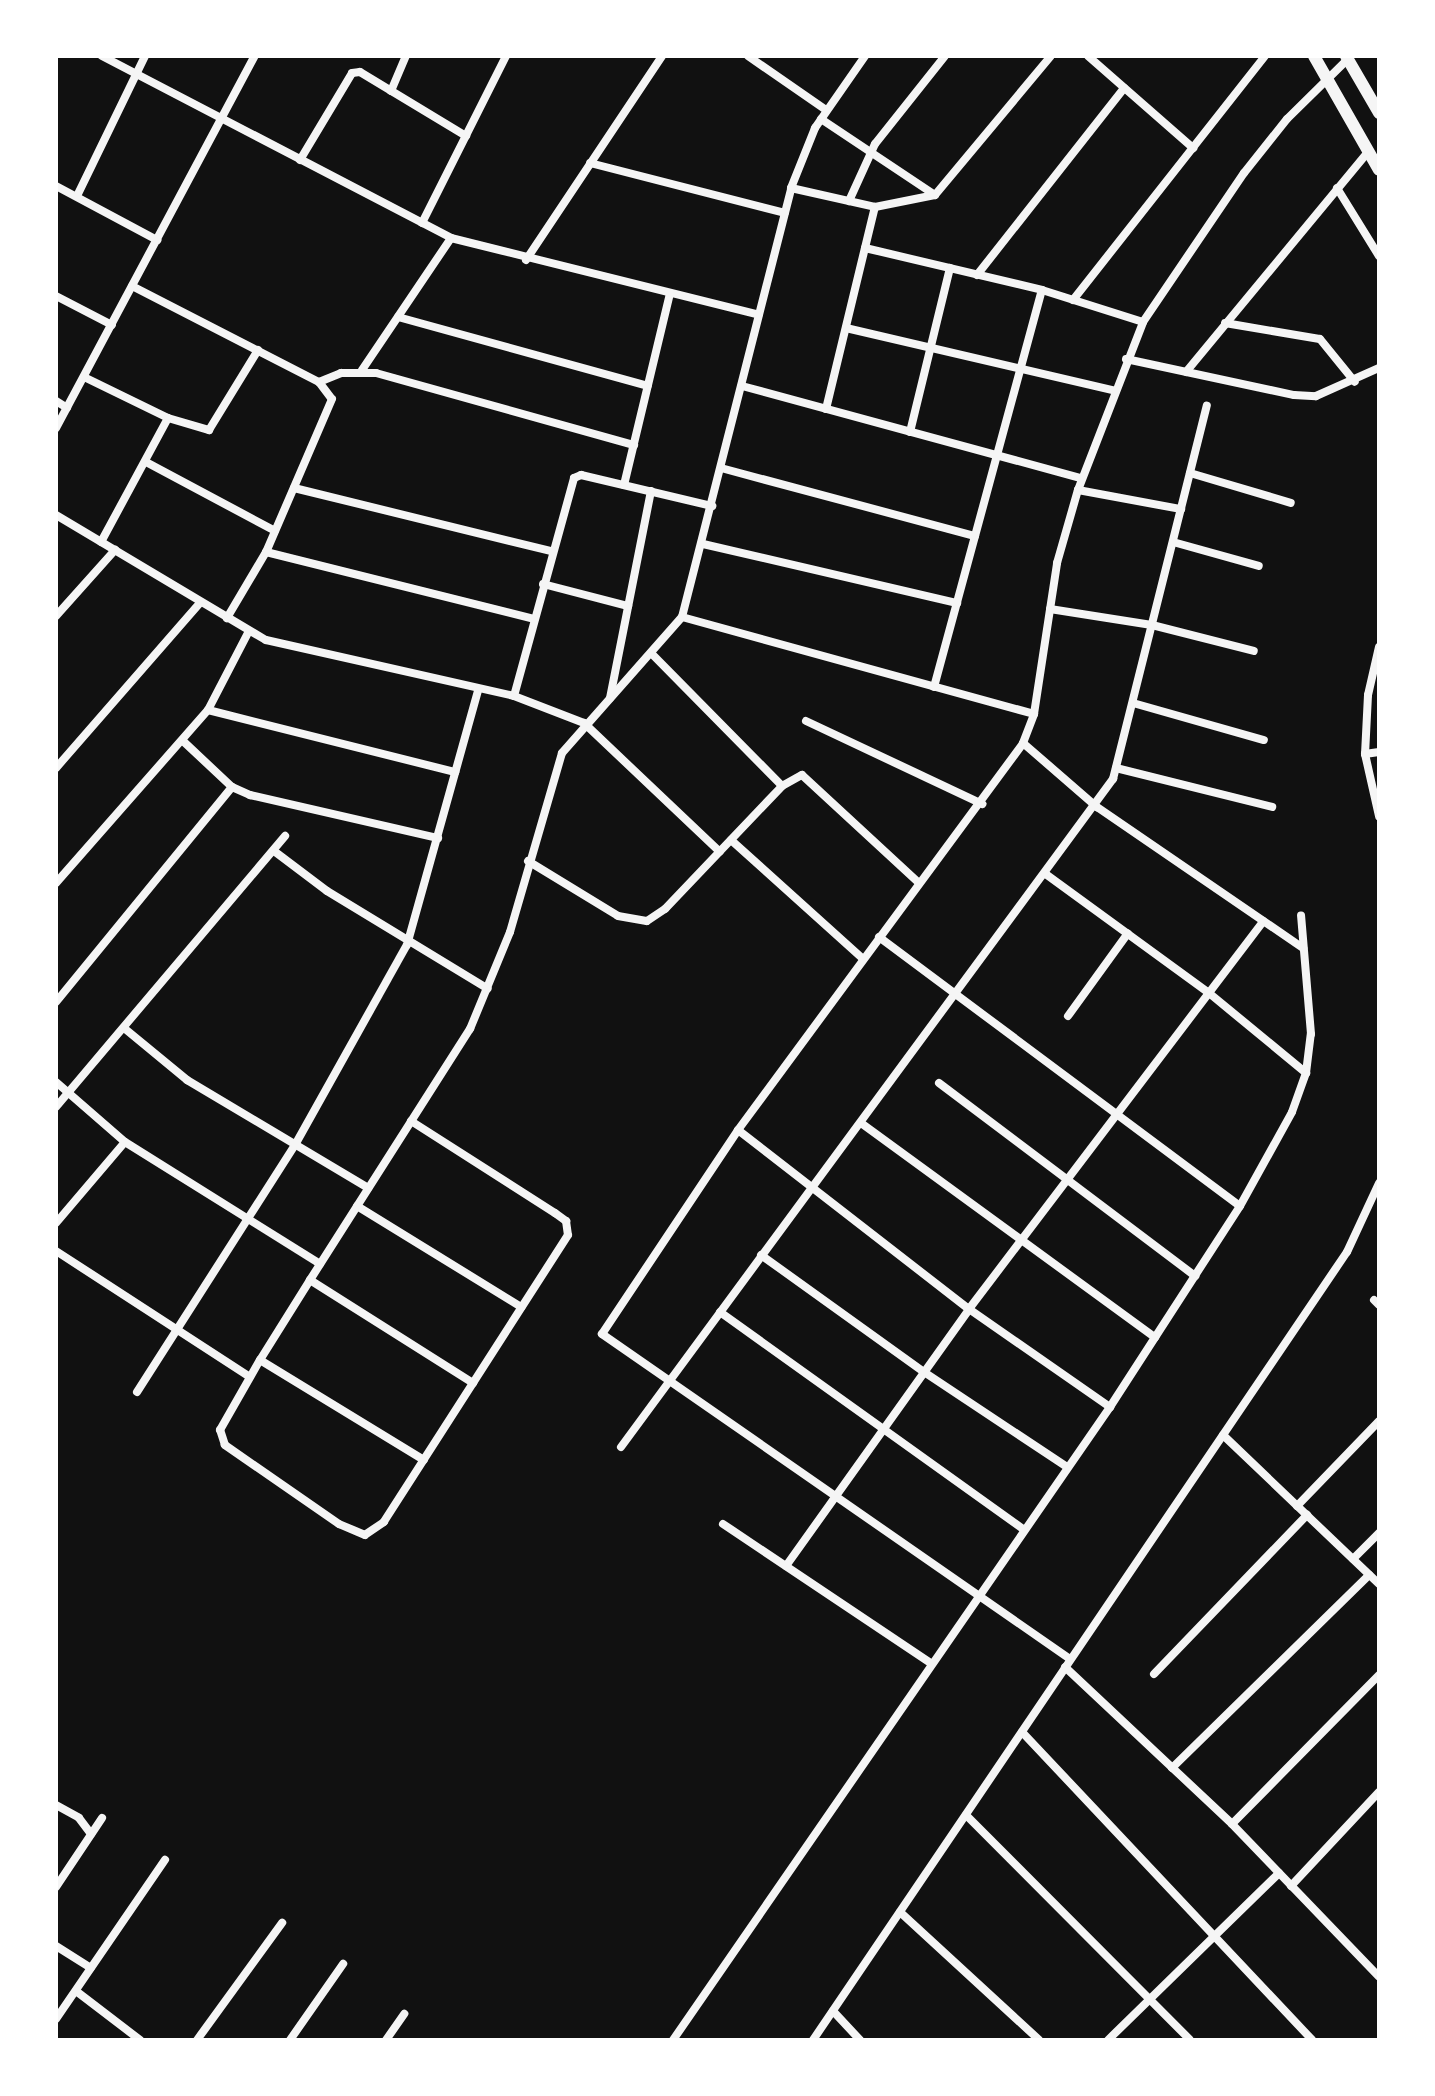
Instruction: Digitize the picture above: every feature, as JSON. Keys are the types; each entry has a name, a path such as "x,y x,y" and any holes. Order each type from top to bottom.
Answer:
{"main road":[{"path":"1314,56 1379,170"},
{"path":"1347,58 1379,113"}],"street":[{"path":"102,56 451,238 526,260 759,315"},
{"path":"77,196 145,56"},
{"path":"56,428 255,56"},
{"path":"391,91 406,56"},
{"path":"422,223 506,56"},
{"path":"526,260 662,56"},
{"path":"748,56 826,110"},
{"path":"411,1121 566,1221 568,1235 384,1522 375,1531 354,1533 225,1445 220,1430 260,1360 411,1121 488,989 562,753 584,723 652,654 682,617 791,188 826,110 865,56"},
{"path":"849,201 872,152 945,56"},
{"path":"791,188 875,207 935,195 1051,56"},
{"path":"1088,56 1193,148"},
{"path":"1073,300 1261,57"},
{"path":"1347,58 1244,173 1143,322 1081,478 1050,609 1034,714 1023,743 982,804 919,883 738,1130 602,1334 1067,1663 1232,1824 1379,1977"},
{"path":"300,160 352,73 360,72 466,136"},
{"path":"977,275 1124,88"},
{"path":"821,119 935,195"},
{"path":"1186,372 1368,152"},
{"path":"590,163 785,213"},
{"path":"56,186 157,240"},
{"path":"1337,188 1379,256"},
{"path":"826,409 875,207"},
{"path":"362,370 451,238"},
{"path":"865,248 1042,290 1143,322"},
{"path":"910,432 950,268"},
{"path":"132,286 319,382 329,391 331,408 266,552 227,618"},
{"path":"934,687 1042,290"},
{"path":"624,485 670,294"},
{"path":"56,296 112,325"},
{"path":"398,317 648,386"},
{"path":"1225,323 1320,339 1355,382"},
{"path":"846,328 1116,391"},
{"path":"84,377 168,418 209,430 258,350"},
{"path":"1126,359 1294,395 1316,396 1355,382 1379,368"},
{"path":"319,382 362,370 634,445"},
{"path":"742,386 1081,478"},
{"path":"56,401 67,408"},
{"path":"621,1447 1097,807 1116,768 1207,406"},
{"path":"101,542 168,418"},
{"path":"146,462 275,531"},
{"path":"721,468 975,536"},
{"path":"1190,473 1291,503"},
{"path":"514,696 551,551 574,478 624,485 712,506"},
{"path":"294,488 551,551"},
{"path":"1078,490 1181,509"},
{"path":"610,698 651,491"},
{"path":"56,515 249,631 297,649 514,696 584,723 720,852"},
{"path":"1173,542 1259,566"},
{"path":"703,544 957,603"},
{"path":"56,616 115,550"},
{"path":"266,552 534,619"},
{"path":"543,584 628,606"},
{"path":"56,768 201,602"},
{"path":"1050,609 1152,625 1254,651"},
{"path":"682,617 1034,714"},
{"path":"56,883 208,710 249,631"},
{"path":"1379,647 1368,695 1365,754 1379,816"},
{"path":"652,654 782,786"},
{"path":"137,1392 295,1145 410,937 478,690"},
{"path":"1133,703 1264,740"},
{"path":"208,710 455,772"},
{"path":"806,721 982,804"},
{"path":"183,741 232,787 438,838"},
{"path":"1023,743 1097,807 1303,948"},
{"path":"1365,754 1379,752"},
{"path":"1116,768 1272,807"},
{"path":"528,861 593,904 618,916 647,921 720,852 792,776 810,779 919,883"},
{"path":"56,1002 232,787"},
{"path":"56,1107 285,836"},
{"path":"731,840 863,959"},
{"path":"274,851 327,891 410,937 488,989"},
{"path":"1047,875 1209,993 1306,1073"},
{"path":"673,2040 1110,1407 1240,1206 1292,1112 1306,1073 1311,1034 1301,915"},
{"path":"786,1566 969,1309 1264,921"},
{"path":"1068,1016 1128,933"},
{"path":"879,937 1115,1116 1240,1206"},
{"path":"124,1028 167,1067 368,1188"},
{"path":"56,1082 125,1142 320,1264"},
{"path":"939,1083 1195,1276"},
{"path":"861,1123 1155,1337"},
{"path":"738,1130 969,1309 1110,1407"},
{"path":"56,1223 125,1142"},
{"path":"813,2040 1347,1252 1379,1183"},
{"path":"357,1206 521,1307"},
{"path":"56,1251 250,1377"},
{"path":"761,1255 924,1372 1067,1467"},
{"path":"310,1280 473,1383"},
{"path":"720,1312 882,1431 1023,1529"},
{"path":"260,1360 424,1460"},
{"path":"1297,1506 1379,1421"},
{"path":"1223,1435 1379,1584"},
{"path":"1154,1674 1307,1515"},
{"path":"723,1524 931,1663"},
{"path":"1353,1559 1379,1533"},
{"path":"1172,1768 1369,1575"},
{"path":"1232,1824 1379,1675"},
{"path":"1022,1732 1212,1939 1312,2040"},
{"path":"1291,1886 1379,1792"},
{"path":"56,1805 79,1818 91,1834"},
{"path":"966,1815 1190,2040"},
{"path":"56,1887 102,1818"},
{"path":"56,2019 165,1860"},
{"path":"1108,2040 1279,1873"},
{"path":"900,1912 1039,2040"},
{"path":"197,2040 282,1923"},
{"path":"56,1946 91,1968"},
{"path":"290,2040 343,1964"},
{"path":"76,1991 140,2040"},
{"path":"833,2011 860,2040"},
{"path":"386,2040 404,2014"}]}
